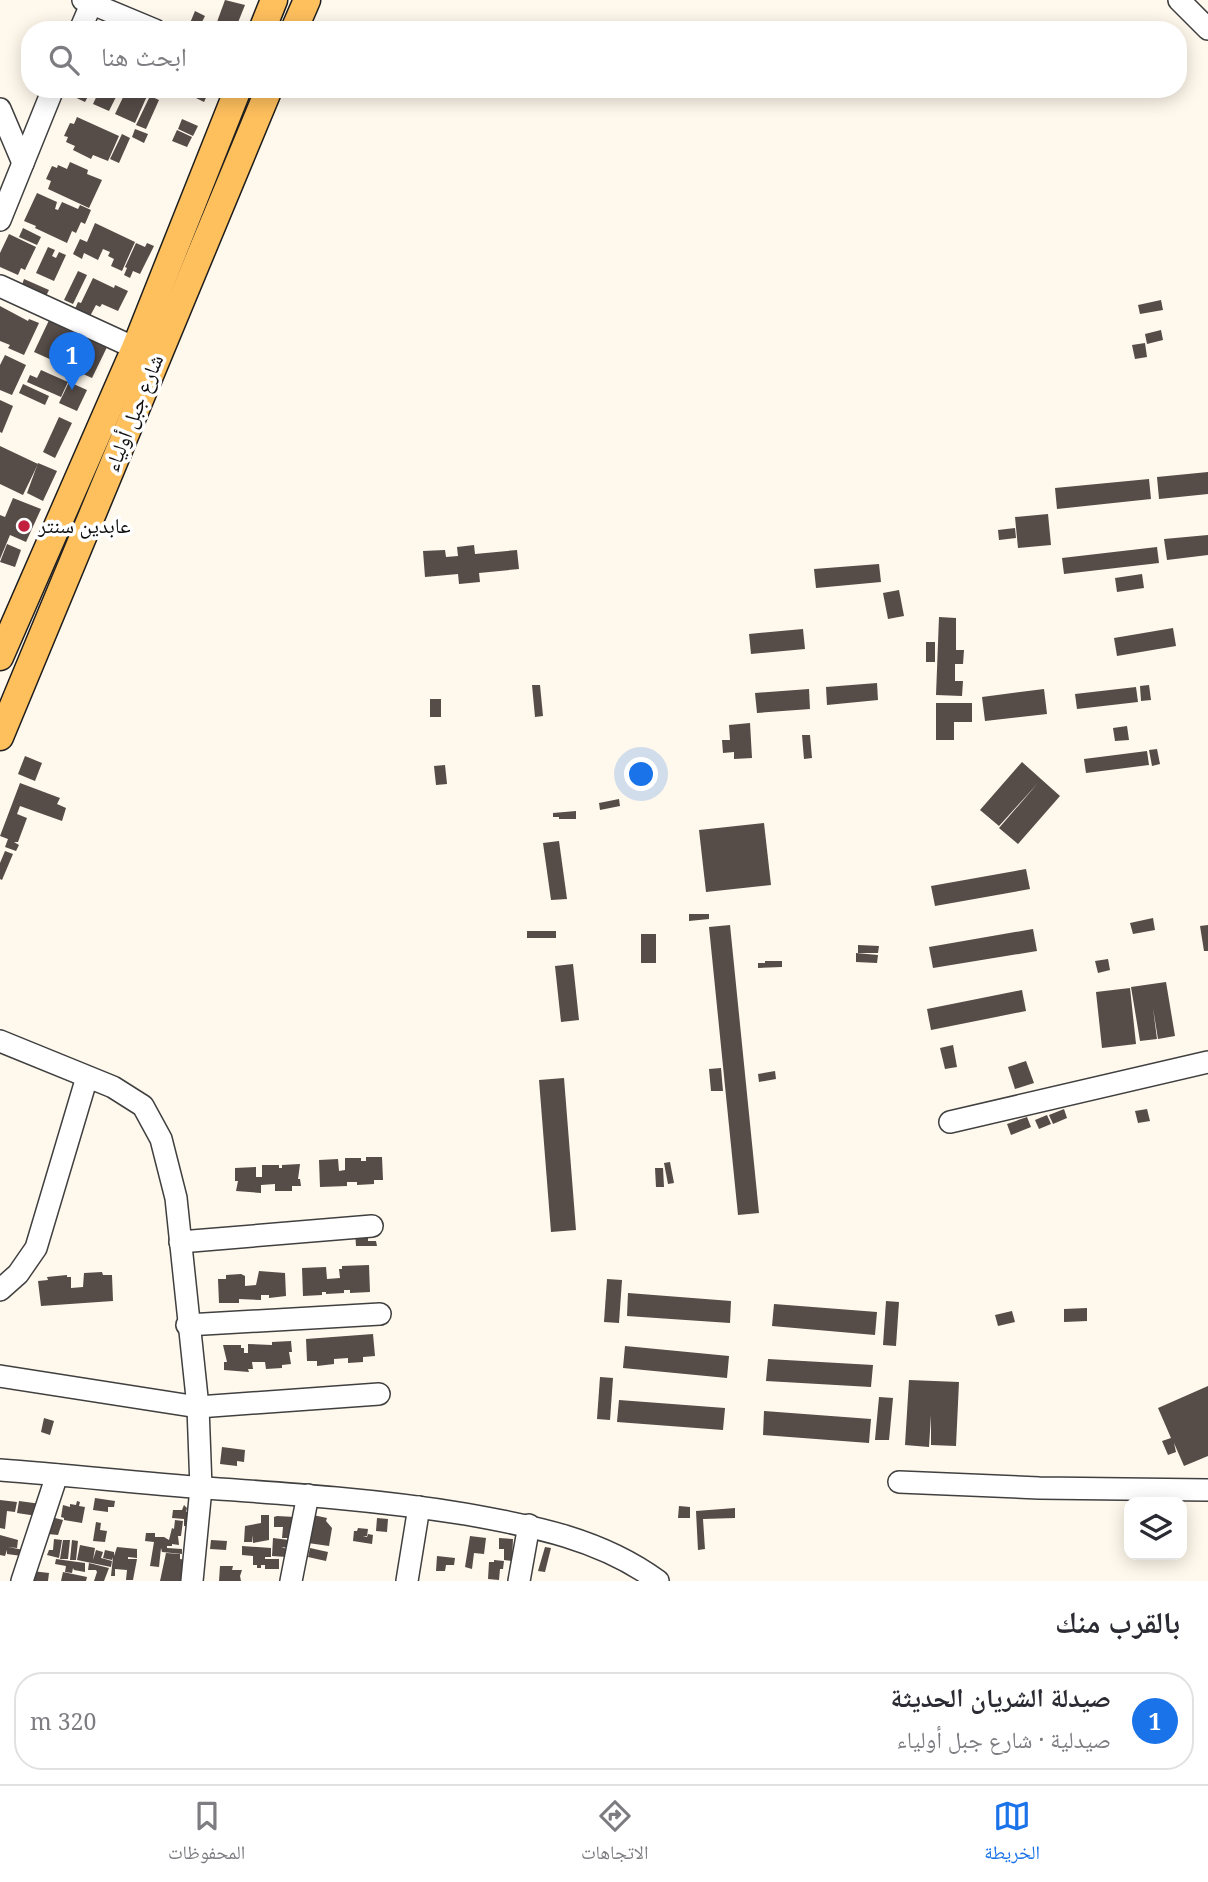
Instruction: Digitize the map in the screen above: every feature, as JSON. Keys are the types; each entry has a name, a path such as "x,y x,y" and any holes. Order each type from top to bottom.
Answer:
{"main road":[{"path":"266,21 274,0"},
{"path":"299,21 307,0"},
{"name":"شارع جبل أولياء","path":"0,657 7,620 135,348 234,98"},
{"name":"شارع جبل أولياء","path":"0,737 266,98"}],"street":[{"path":"83,21 89,1 135,21"},
{"path":"1193,4 1208,29"},
{"path":"0,220 49,98"},
{"path":"0,108 23,163"},
{"path":"0,286 135,348"},
{"path":"7,620 43,637"},
{"path":"0,1041 113,1087 142,1106 161,1139 176,1198 187,1325 198,1407 201,1488 192,1581"},
{"path":"950,1122 1208,1062"},
{"path":"0,1290 18,1274 36,1248 87,1077"},
{"path":"180,1242 372,1226"},
{"path":"187,1325 380,1314"},
{"path":"0,1376 198,1407 379,1394"},
{"path":"0,1470 308,1495 419,1507 529,1525 602,1548 658,1581"},
{"path":"22,1581 57,1475"},
{"path":"899,1482 1039,1488 1208,1490"},
{"path":"291,1581 308,1495"},
{"path":"407,1581 419,1507"},
{"path":"519,1581 529,1525"}],"building":[{"path":"225,0 245,5 239,21 217,21"},
{"path":"195,11 205,16 202,21 191,21"},
{"path":"96,98 116,98 109,111 93,104"},
{"path":"123,98 146,98 135,123 115,114"},
{"path":"149,98 159,100 146,129 136,125"},
{"path":"77,117 119,136 108,161 93,155 91,159 73,150 75,146 66,142 68,137 64,136 70,123 74,124"},
{"path":"182,119 198,126 193,136 178,129"},
{"path":"135,129 148,134 144,143 132,137"},
{"path":"177,130 192,137 187,147 172,141"},
{"path":"122,134 130,138 119,163 110,159"},
{"path":"70,162 88,170 87,174 102,180 89,208 48,189 51,181 46,179 52,166 57,168 58,165 67,169"},
{"path":"37,193 57,202 55,209 58,210 62,202 78,209 80,205 91,210 85,224 81,222 76,233 72,231 67,243 24,221"},
{"path":"95,223 135,242 122,271 111,266 114,259 108,256 110,252 103,249 98,260 84,253 82,259 73,254 80,239 87,242"},
{"path":"23,228 41,237 37,245 19,237"},
{"path":"9,234 36,247 25,270 21,268 18,275 0,267 0,253"},
{"path":"136,243 145,247 147,243 154,246 140,274 133,271 130,278 124,275 127,268 125,267"},
{"path":"48,247 55,250 52,256 56,258 59,252 66,255 54,281 36,273"},
{"path":"78,271 87,275 73,304 64,300"},
{"path":"93,278 128,291 118,311 102,304 100,307 96,305 89,318 74,311"},
{"path":"24,279 49,290 46,296 22,285"},
{"path":"1161,300 1163,310 1140,314 1138,305"},
{"path":"0,306 28,321 29,319 39,323 24,355 0,341"},
{"path":"51,316 109,343 92,378 34,352"},
{"path":"1161,330 1163,340 1147,344 1145,334"},
{"path":"1145,343 1147,357 1135,359 1132,345"},
{"path":"5,355 26,365 12,395 0,390 0,365"},
{"path":"41,370 68,382 61,397 27,382 30,375 37,378"},
{"path":"69,382 87,390 77,411 59,403"},
{"path":"23,384 49,396 45,405 19,393"},
{"path":"0,400 13,406 2,433 0,432"},
{"path":"59,417 72,423 55,458 43,452"},
{"path":"0,446 38,464 23,495 0,484"},
{"path":"38,463 57,471 43,501 27,493"},
{"path":"1208,472 1208,494 1159,499 1157,477"},
{"path":"1149,479 1151,499 1057,509 1055,488"},
{"path":"13,498 41,509 26,542 10,535 0,559 0,515 5,517"},
{"path":"1048,514 1051,545 1018,548 1015,517"},
{"path":"1015,528 1016,538 999,540 998,530"},
{"path":"1208,535 1208,555 1167,560 1164,539"},
{"path":"7,544 21,550 15,567 0,562"},
{"path":"474,545 475,554 517,550 519,569 479,573 480,582 459,584 458,574 425,577 423,551 445,550 446,557 458,556 457,547"},
{"path":"1157,547 1159,563 1064,574 1062,558"},
{"path":"879,564 881,582 816,588 814,569"},
{"path":"1142,574 1144,588 1117,592 1115,578"},
{"path":"899,590 904,616 888,619 883,593"},
{"path":"939,617 956,618 956,650 964,650 963,664 955,664 955,681 963,681 962,696 936,695"},
{"path":"1173,628 1176,646 1117,656 1114,638"},
{"path":"803,629 805,649 751,654 749,634"},
{"path":"926,642 935,642 935,662 926,662"},
{"path":"877,683 878,700 827,705 826,687"},
{"path":"532,685 540,685 543,716 535,717"},
{"path":"1149,685 1151,700 1141,701 1140,686"},
{"path":"1136,687 1138,702 1077,709 1075,694"},
{"path":"809,689 810,709 757,713 755,693"},
{"path":"1044,689 1047,714 985,721 982,697"},
{"path":"430,699 441,699 441,717 430,717"},
{"path":"936,703 972,703 972,722 954,722 954,740 936,740"},
{"path":"750,723 752,758 734,759 734,752 723,753 722,740 730,740 729,725"},
{"path":"1127,726 1129,740 1115,741 1113,728"},
{"path":"802,735 810,735 812,758 804,759"},
{"path":"1157,749 1160,764 1152,766 1149,750"},
{"path":"1147,751 1149,765 1086,773 1084,759"},
{"path":"25,756 42,763 35,781 18,774"},
{"path":"1022,762 1060,796 1018,844 999,828 1038,783 999,826 980,810"},
{"path":"445,765 447,784 436,785 434,766"},
{"path":"20,783 60,798 57,804 66,808 62,821 20,806 17,814 27,818 18,842 14,842 19,845 16,851 5,847 8,839 0,836"},
{"path":"619,799 620,806 600,810 599,803"},
{"path":"576,811 576,819 553,817 553,813"},
{"path":"764,823 771,885 706,892 699,830"},
{"path":"559,841 567,899 551,900 543,843"},
{"path":"5,851 13,854 2,880 0,863"},
{"path":"1026,869 1030,889 935,906 931,886"},
{"path":"689,914 709,914 709,919 689,921"},
{"path":"1153,918 1155,930 1133,934 1130,923"},
{"path":"730,925 759,1213 738,1215 709,927"},
{"path":"1208,925 1208,951 1204,951 1200,926"},
{"path":"1033,929 1037,951 933,968 929,947"},
{"path":"527,931 556,931 556,938 527,938"},
{"path":"641,934 656,934 656,963 641,963"},
{"path":"858,945 879,946 878,953 858,953"},
{"path":"856,953 878,955 877,963 856,962"},
{"path":"1108,959 1110,970 1098,973 1095,961"},
{"path":"782,961 782,967 758,968 758,963"},
{"path":"573,964 579,1020 561,1022 555,966"},
{"path":"1166,982 1175,1036 1158,1039 1153,1008 1157,1039 1140,1041 1131,987"},
{"path":"1130,988 1136,1044 1102,1048 1096,992"},
{"path":"1022,990 1026,1011 931,1030 927,1009"},
{"path":"953,1045 957,1067 945,1069 940,1048"},
{"path":"1026,1061 1034,1083 1015,1089 1008,1067"},
{"path":"721,1068 723,1091 711,1091 709,1069"},
{"path":"775,1071 776,1079 759,1082 758,1074"},
{"path":"564,1078 576,1230 551,1232 539,1080"},
{"path":"1064,1109 1067,1118 1053,1124 1049,1115"},
{"path":"1147,1109 1150,1121 1138,1123 1135,1111"},
{"path":"1047,1115 1051,1124 1039,1129 1035,1120"},
{"path":"1027,1117 1031,1127 1011,1135 1007,1124"},
{"path":"366,1157 382,1157 383,1180 374,1180 374,1184 357,1185 357,1182 347,1182 347,1186 320,1187 319,1160 338,1159 339,1171 345,1170 345,1158 361,1158 361,1161 366,1161"},
{"path":"670,1162 674,1183 668,1184 664,1163"},
{"path":"300,1164 298,1179 301,1186 292,1186 292,1191 275,1191 275,1184 261,1185 261,1193 236,1191 238,1181 235,1181 235,1168 256,1167 256,1177 262,1177 262,1165 279,1165 279,1168 282,1168 282,1165"},
{"path":"655,1168 663,1168 664,1187 656,1187"},
{"path":"355,1230 368,1230 368,1241 376,1241 377,1246 356,1246"},
{"path":"369,1265 370,1292 350,1293 350,1290 344,1290 344,1293 322,1292 322,1295 303,1296 302,1268 326,1267 327,1279 340,1278 339,1269 342,1269 342,1266"},
{"path":"259,1271 285,1273 286,1296 269,1298 269,1295 261,1295 261,1300 239,1299 239,1303 219,1303 218,1279 226,1279 226,1275 241,1274 245,1276 245,1286 256,1285"},
{"path":"102,1272 103,1275 112,1275 113,1301 41,1306 38,1281 67,1275 71,1277 71,1288 83,1287 84,1273"},
{"path":"607,1279 622,1280 619,1323 604,1322"},
{"path":"628,1293 731,1301 730,1323 627,1316"},
{"path":"886,1301 899,1302 896,1346 883,1345"},
{"path":"774,1304 877,1312 875,1335 772,1326"},
{"path":"1087,1308 1087,1321 1064,1322 1064,1309"},
{"path":"1012,1311 1015,1322 998,1326 995,1315"},
{"path":"373,1334 375,1356 363,1357 363,1362 348,1363 348,1358 334,1359 334,1364 317,1366 317,1361 307,1361 306,1339"},
{"path":"291,1341 291,1364 282,1365 282,1368 266,1369 265,1362 252,1362 253,1369 248,1369 249,1372 224,1370 224,1362 227,1362 223,1345 241,1345 244,1353 248,1353 248,1344 272,1345 272,1342"},
{"path":"625,1346 729,1356 727,1378 623,1368"},
{"path":"768,1359 873,1365 871,1387 766,1381"},
{"path":"600,1377 613,1378 610,1420 597,1419"},
{"path":"909,1380 959,1382 956,1446 931,1445 931,1415 929,1447 905,1445"},
{"path":"1208,1386 1208,1456 1184,1466 1174,1443 1176,1452 1168,1455 1162,1441 1171,1438 1158,1408"},
{"path":"879,1397 893,1398 889,1440 875,1440"},
{"path":"619,1400 725,1408 723,1430 617,1422"},
{"path":"764,1411 871,1419 869,1443 763,1435"},
{"path":"44,1418 54,1421 50,1435 41,1432"},
{"path":"222,1447 245,1450 244,1462 237,1461 237,1466 220,1464"},
{"path":"95,1498 115,1501 114,1507 108,1507 108,1512 93,1510"},
{"path":"0,1500 17,1502 15,1512 7,1511 5,1529 0,1528"},
{"path":"19,1501 41,1504 37,1516 17,1513"},
{"path":"77,1501 80,1502 79,1506 85,1507 82,1523 64,1520 61,1517 63,1505 70,1507 70,1504 76,1505"},
{"path":"184,1505 186,1512 190,1512 192,1526 184,1526 184,1519 172,1518 173,1510 182,1510"},
{"path":"679,1506 690,1507 690,1518 678,1518"},
{"path":"735,1508 735,1518 703,1519 705,1549 698,1550 696,1511"},
{"path":"261,1515 269,1515 269,1540 253,1543 252,1535 252,1542 244,1542 245,1526 261,1523"},
{"path":"313,1515 327,1518 326,1521 332,1528 329,1546 308,1543"},
{"path":"274,1517 295,1517 292,1538 282,1538 283,1527 274,1527"},
{"path":"55,1518 63,1520 58,1535 48,1534"},
{"path":"377,1518 388,1519 387,1532 376,1531"},
{"path":"175,1520 183,1521 181,1536 178,1536 179,1545 172,1544 167,1548 182,1549 182,1554 162,1552 161,1548 159,1567 150,1566 154,1542 145,1541 146,1533 155,1533 155,1537 169,1540"},
{"path":"96,1522 101,1523 100,1530 107,1531 105,1542 93,1541"},
{"path":"358,1528 368,1529 367,1536 363,1537 373,1535 372,1544 353,1541 354,1531"},
{"path":"0,1535 18,1540 17,1548 8,1547 24,1550 22,1556 7,1554 7,1550 5,1556 0,1555"},
{"path":"470,1536 486,1538 484,1554 474,1553 472,1569 465,1567"},
{"path":"273,1538 289,1540 289,1548 281,1547 287,1549 287,1557 272,1556"},
{"path":"499,1538 513,1539 512,1561 504,1560 504,1549 499,1549"},
{"path":"54,1539 62,1540 59,1558 47,1555 49,1550 53,1550"},
{"path":"63,1540 70,1540 68,1559 60,1559"},
{"path":"72,1540 78,1541 76,1560 70,1560"},
{"path":"211,1540 227,1541 226,1550 210,1549"},
{"path":"80,1545 95,1548 93,1560 96,1550 103,1552 101,1558 112,1561 111,1567 77,1560"},
{"path":"242,1546 271,1548 271,1557 265,1559 279,1559 279,1569 265,1569 265,1565 257,1568 257,1565 253,1565 253,1556 242,1555"},
{"path":"117,1547 137,1549 137,1558 128,1557 137,1559 133,1580 126,1580 127,1570 115,1569 115,1576 111,1576 113,1557 112,1560 103,1558 105,1550 114,1552 114,1556"},
{"path":"545,1547 551,1548 545,1572 538,1571"},
{"path":"310,1548 328,1552 326,1561 308,1557"},
{"path":"166,1553 180,1554 180,1559 187,1560 186,1581 160,1581"},
{"path":"437,1556 455,1558 454,1565 446,1565 445,1571 436,1571"},
{"path":"56,1559 85,1563 85,1572 73,1568 72,1573 65,1572 66,1566 55,1564"},
{"path":"504,1561 499,1580 488,1579 489,1562"},
{"path":"89,1563 109,1568 104,1581 94,1581 97,1572 88,1570"},
{"path":"220,1566 233,1566 232,1570 242,1570 241,1581 219,1581"},
{"path":"32,1571 49,1573 48,1581 30,1581"},
{"path":"63,1572 87,1577 86,1581 61,1581"}],"place":[{"name":"صيدلة الشريان الحديثة","path":"72,390"},
{"name":"عابدين سنتر","path":"24,526"}]}
